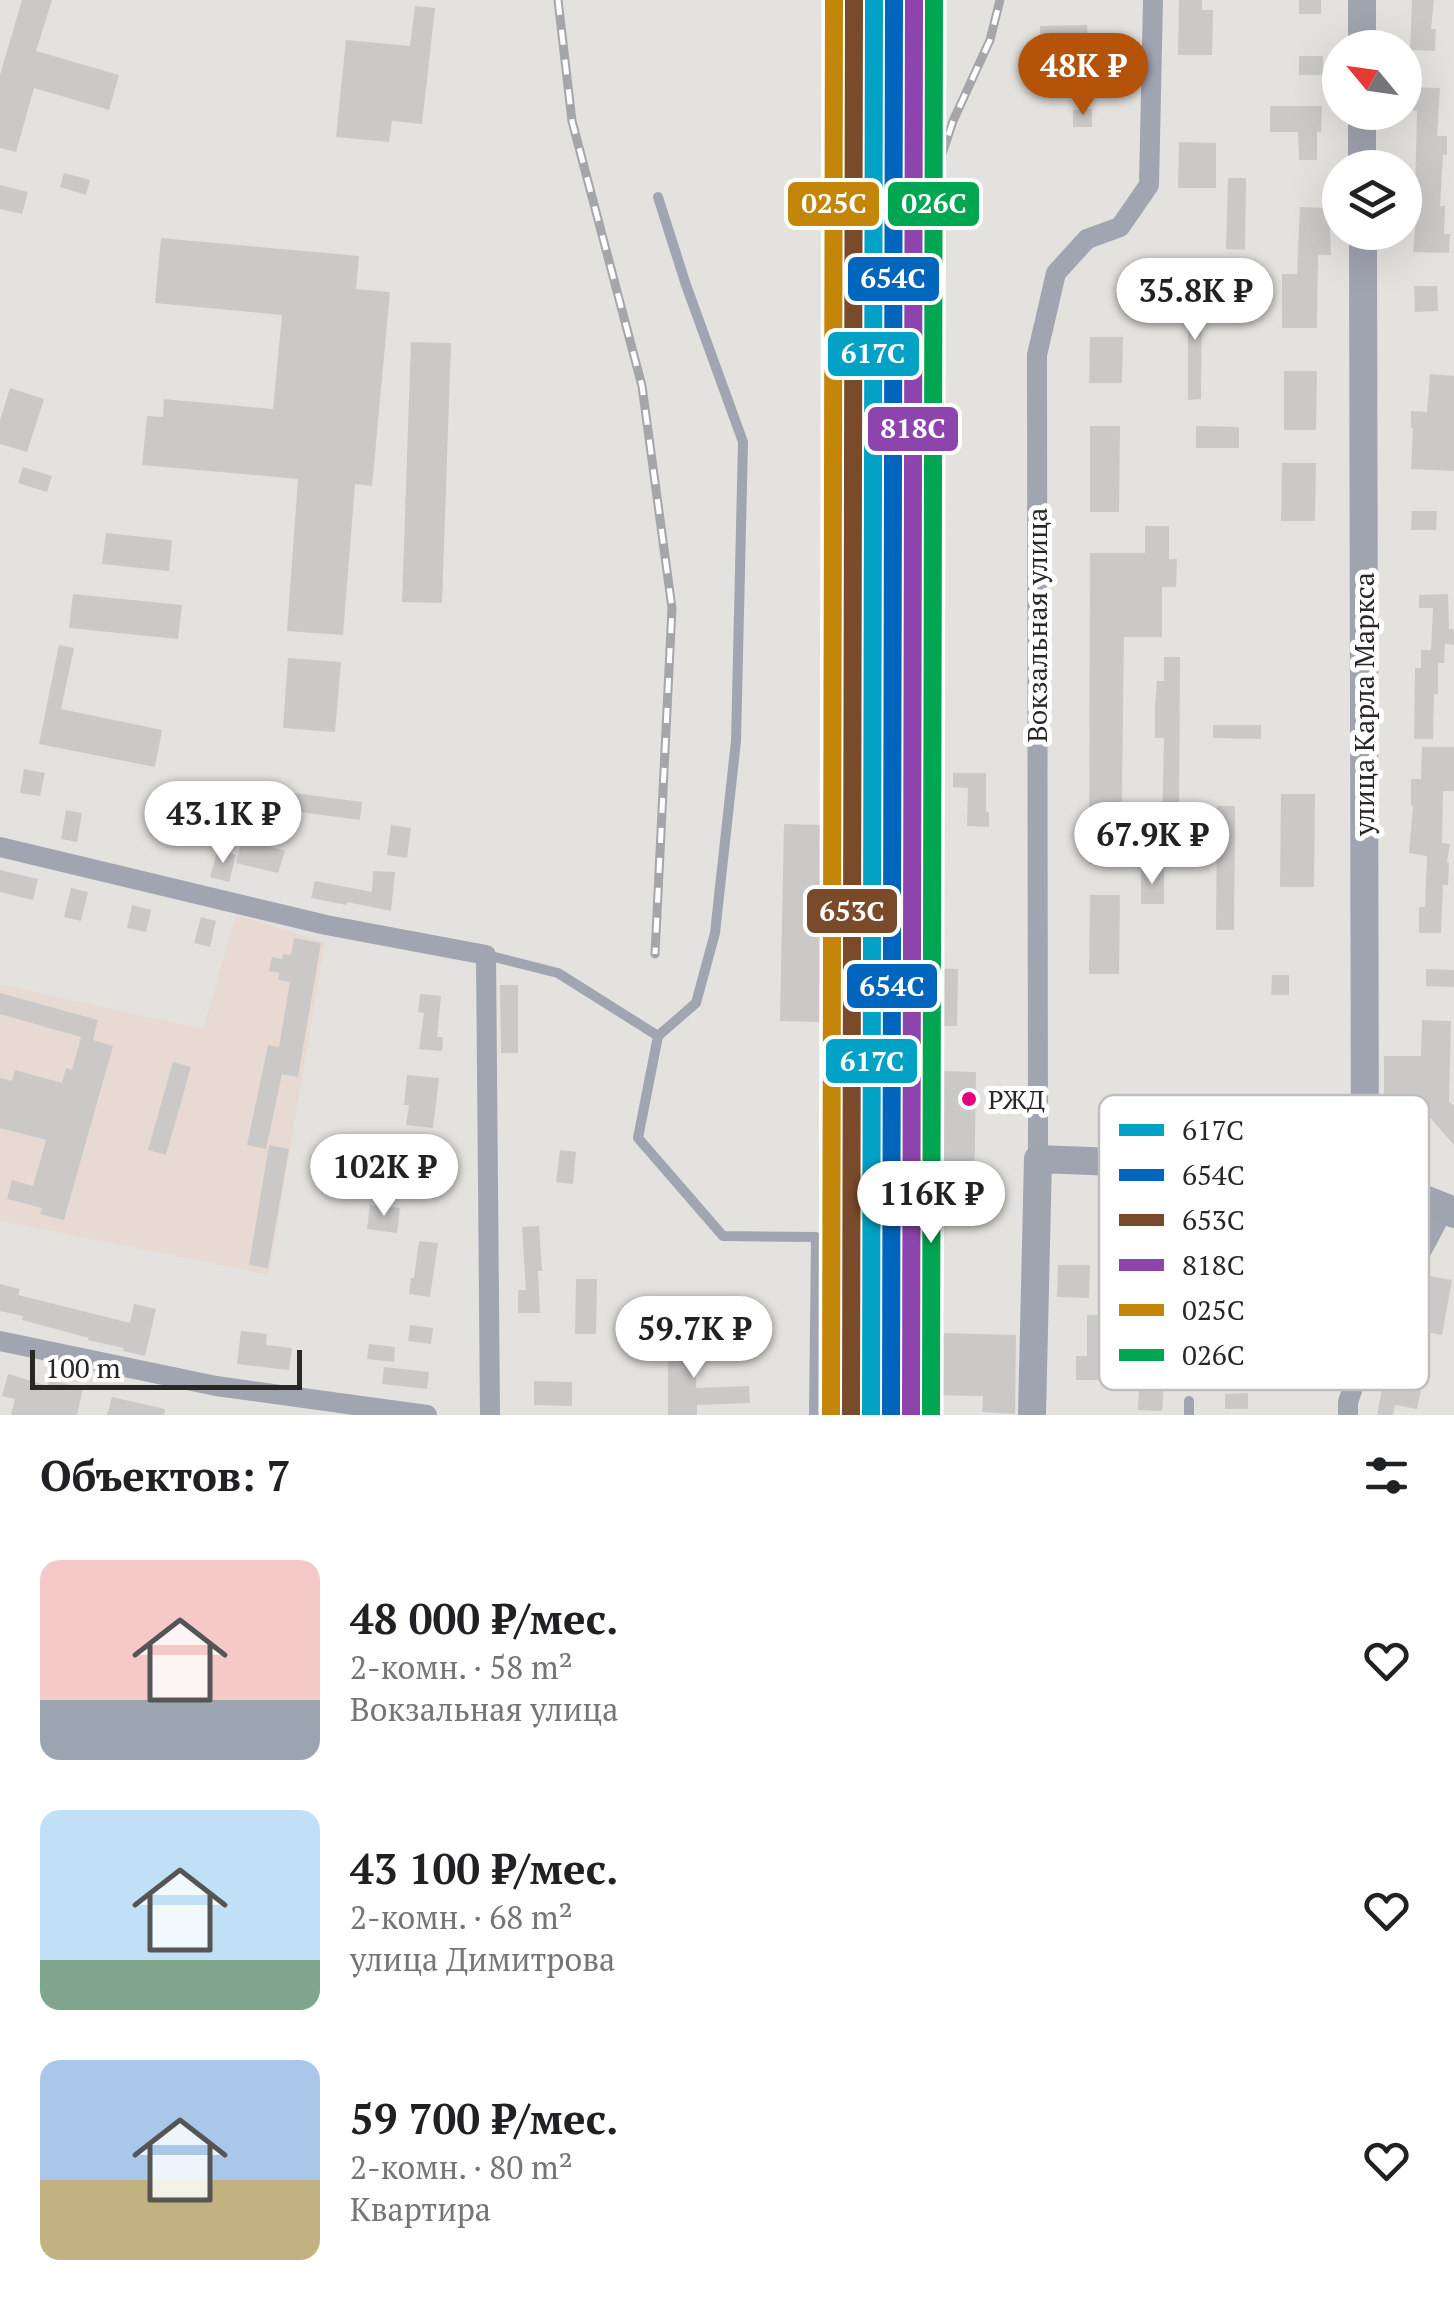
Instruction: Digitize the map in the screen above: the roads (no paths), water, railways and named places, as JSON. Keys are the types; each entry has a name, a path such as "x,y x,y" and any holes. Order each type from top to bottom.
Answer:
{"street":[{"name":"Вокзальная улица","path":"1032,1415 1038,1158 1036,356 1056,273 1087,239 1120,227 1148,185 1153,0"},
{"path":"1362,0 1362,30"},
{"name":"улица Карла Маркса","path":"1363,250 1365,1095"},
{"path":"0,847 326,924 486,955 490,1415"},
{"path":"1038,1158 1099,1161"},
{"path":"1429,1247 1450,1211"},
{"path":"0,1342 216,1386 427,1415"},
{"path":"1348,1415 1352,1390"}],"lane":[{"path":"658,197 743,442 736,742 715,933 696,1003 658,1036 638,1138 723,1236 816,1237 814,1415"},
{"path":"486,955 558,973 658,1036"},
{"path":"1189,1401 1189,1415"}],"railway":[{"path":"558,0 572,121 642,386 672,608 655,954"},
{"path":"857,0 862,455 857,1415"},
{"path":"907,310 929,193 953,121 990,40 1000,0"},
{"path":"874,46 893,300 887,1415"},
{"path":"908,236 916,111"},
{"path":"906,570 907,480"},
{"path":"903,1305 903,1415"}],"place":[{"name":"РЖД","path":"969,1099"}]}
